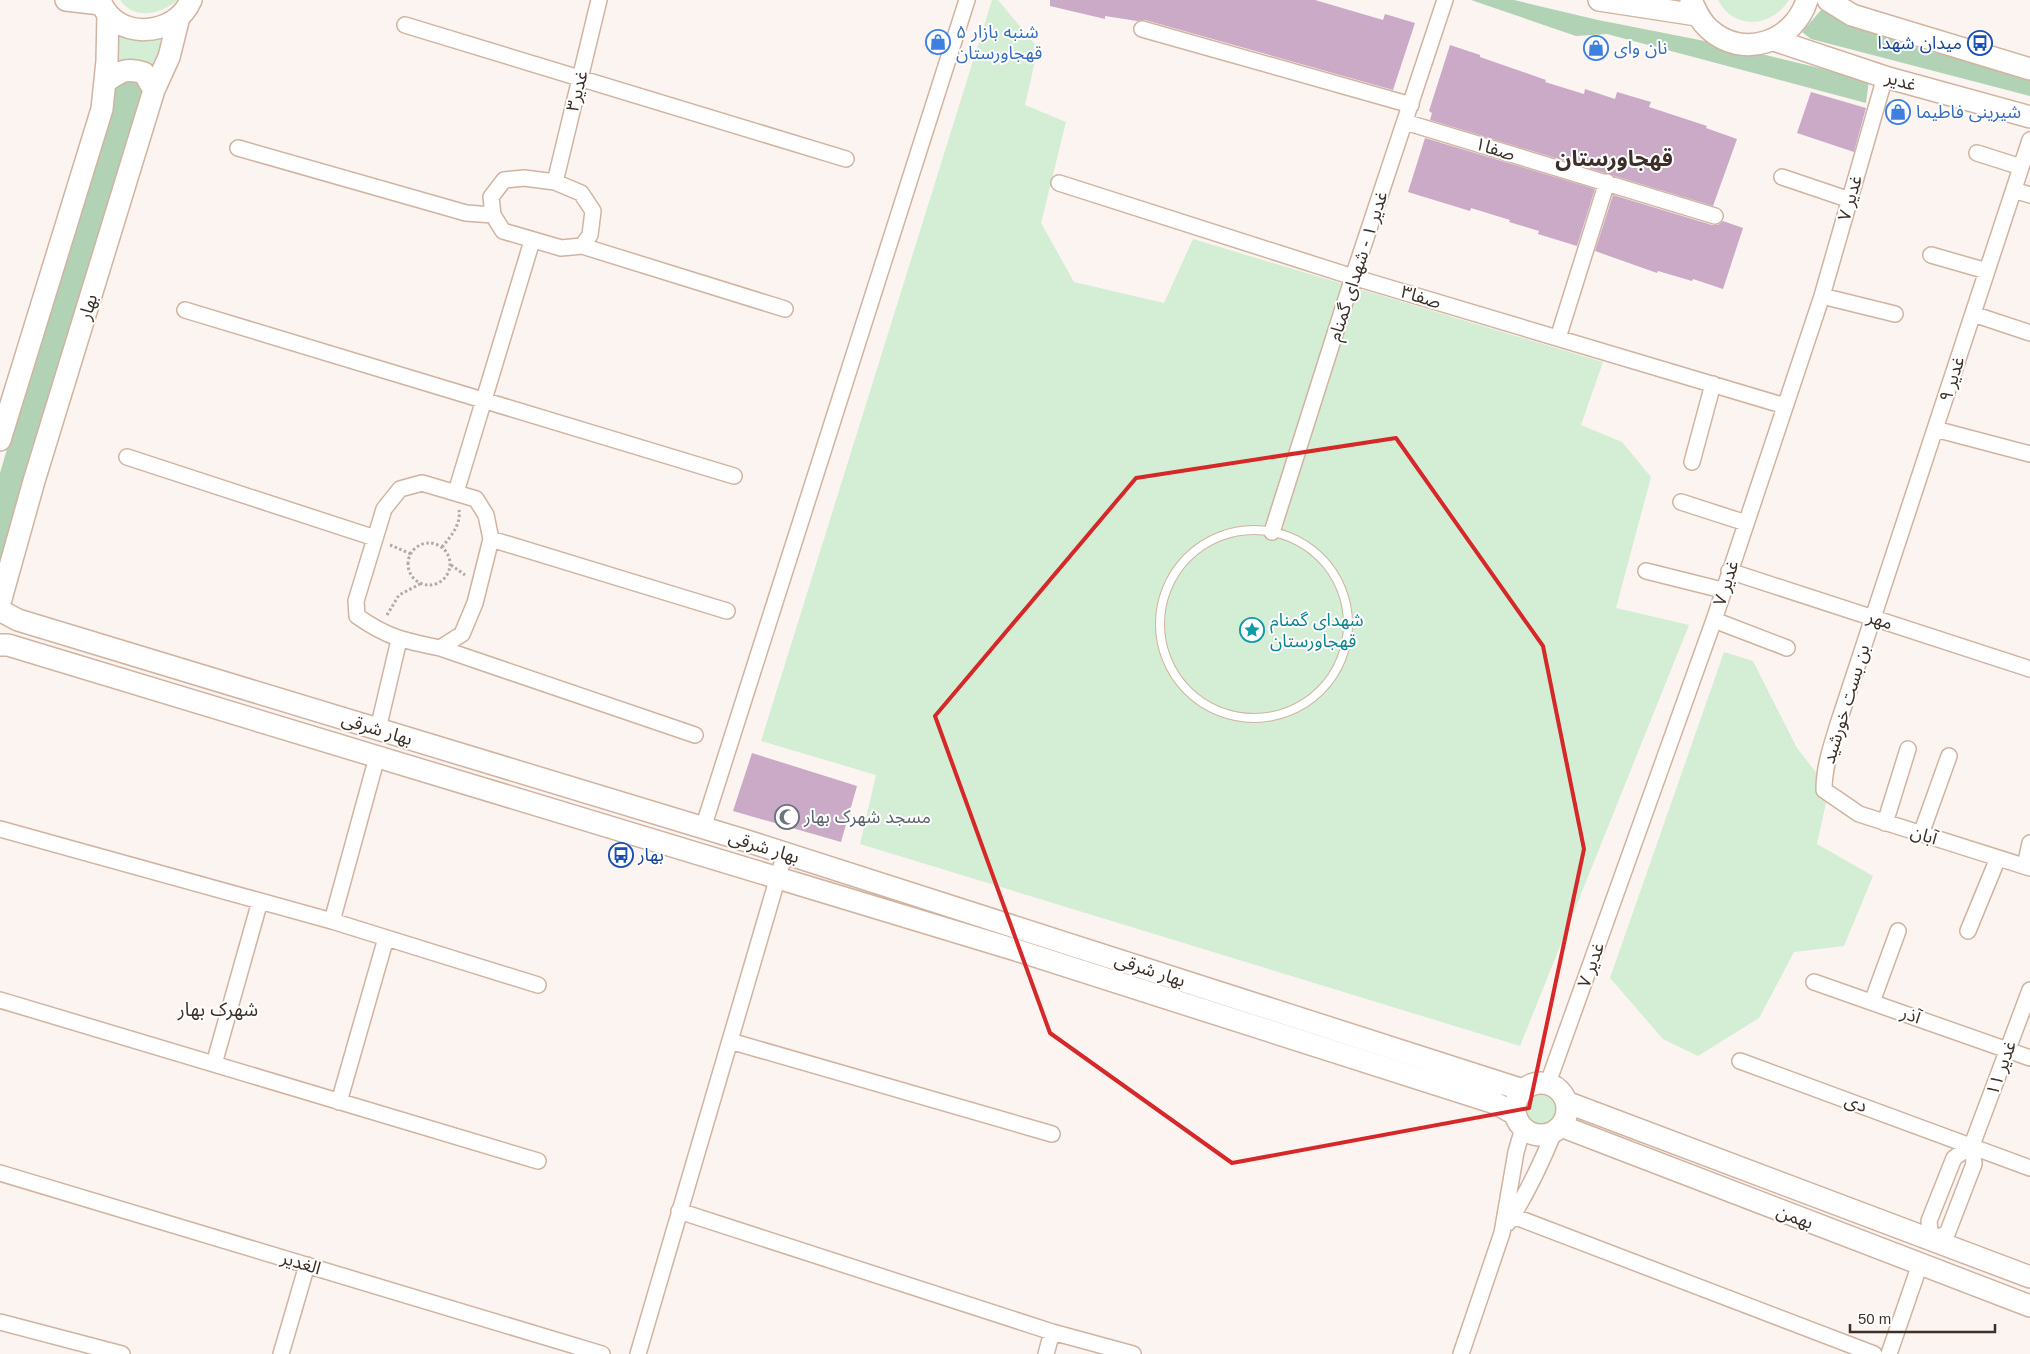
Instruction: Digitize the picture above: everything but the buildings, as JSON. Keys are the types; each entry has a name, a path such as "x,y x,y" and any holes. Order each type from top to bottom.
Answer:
{"street":[{"path":"66,0 103,6 119,23 139,30 160,28 191,6"},
{"name":"غدیر۳","path":"555,182 599,0"},
{"path":"703,828 967,0"},
{"name":"غدیر ۱ - شهدای گمنام","path":"1272,532 1353,277 1445,0"},
{"path":"1599,0 1694,8 1708,28 1719,37 1732,43 1746,45 1760,44 1785,34 1802,14 1808,0"},
{"path":"1828,0 1865,19 2030,69"},
{"path":"0,440 102,109 105,82 103,6"},
{"name":"بهار","path":"1,609 34,481 154,90 191,6"},
{"path":"405,25 846,159"},
{"path":"1142,29 1411,105"},
{"name":"غدیر","path":"1774,40 1885,77 2030,117"},
{"path":"105,82 122,72 132,70 144,73 154,90"},
{"name":"غدیر ۷","path":"1548,1083 1714,620 1722,590 1822,296 1885,77"},
{"name":"صفا۱","path":"1405,122 1715,216"},
{"name":"غدیر ۹","path":"1873,618 2030,140"},
{"path":"238,148 466,213 494,215"},
{"path":"1977,153 2021,167"},
{"path":"1782,177 1850,200"},
{"path":"582,246 590,235 593,211 581,193 555,182 524,178 504,180 491,197 494,215 503,231 561,248 582,246 785,308"},
{"path":"1558,338 1606,182"},
{"name":"صفا۳","path":"1059,183 1353,277 1785,406"},
{"path":"2014,190 2030,195"},
{"path":"456,492 532,241"},
{"path":"1931,256 1987,271"},
{"path":"1822,296 1895,314"},
{"path":"184,310 734,476"},
{"path":"1973,314 2030,333"},
{"path":"1692,462 1713,384"},
{"path":"1935,429 2030,454"},
{"path":"127,458 375,538"},
{"path":"440,648 462,634 475,602 491,539 486,515 476,499 422,483 400,489 384,509 356,601 357,616 378,630 399,640 440,648 695,735"},
{"path":"1681,502 1746,523"},
{"path":"491,539 727,611"},
{"path":"1646,571 1722,590"},
{"name":"مهر","path":"1729,571 2030,669"},
{"name":"بهار شرقی","path":"1,609 18,620 785,853 1523,1090"},
{"name":"بن بست خورشید","path":"1824,790 1828,756 1873,618"},
{"path":"1714,620 1787,648"},
{"path":"378,729 399,640"},
{"name":"بهار شرقی","path":"0,645 8,645 1016,950 1495,1103 1519,1121"},
{"path":"1885,822 1908,749"},
{"path":"1921,834 1949,756"},
{"path":"332,921 376,757"},
{"name":"آبان","path":"1824,790 1859,814 2027,867"},
{"path":"0,829 332,921 538,985"},
{"path":"2027,867 2030,843"},
{"path":"638,1354 785,853"},
{"path":"1968,931 1998,858"},
{"path":"214,1064 260,901"},
{"path":"1872,1002 1898,931"},
{"path":"339,1102 386,938"},
{"name":"آذر","path":"1814,982 2030,1058"},
{"name":"غدیر ۱۱","path":"1972,1145 2030,990"},
{"path":"0,1000 538,1161"},
{"path":"730,1041 1052,1134"},
{"name":"دی","path":"1740,1060 2030,1168"},
{"path":"1461,1354 1502,1233 1519,1121 1517,1097 1530,1085 1548,1083 1562,1094 1566,1102 1567,1111 1565,1119 1502,1233"},
{"name":"بهمن","path":"1566,1102 2030,1277"},
{"path":"1519,1121 1538,1136 1558,1129"},
{"name":"بهمن","path":"1558,1129 2030,1306"},
{"path":"1889,1354 1920,1264 1931,1239 1928,1221 1954,1158 1972,1145 1974,1164 1947,1234 1931,1239"},
{"name":"الغدیر","path":"0,1173 602,1354"},
{"path":"679,1211 1052,1332 1133,1354"},
{"path":"1513,1216 1874,1354"},
{"path":"281,1354 307,1265"},
{"path":"0,1322 122,1354"},
{"path":"1046,1354 1052,1332"}],"lane":[{"path":"1250,530 1272,532 1293,538 1312,550 1327,565 1339,584 1346,604 1348,626 1345,648 1337,668 1325,686 1308,701 1290,711 1268,717 1246,718 1225,714 1205,704 1188,691 1174,674 1164,654 1160,633 1160,611 1176,571 1190,554 1208,542 1228,533 1250,530"}],"path":[{"path":"442,546 453,533 460,517 456,492"},
{"path":"421,544 442,546 450,558 450,572 440,583 434,586 420,584 410,574 408,567 410,554 421,544"},
{"path":"378,630 399,596 420,584"}],"highlighted area":[{"path":"1396,438 1543,646 1584,849 1529,1108 1232,1163 1050,1033 935,716 1136,478"}],"green space":[{"path":"120,0 178,0 156,12 140,13 126,7"},
{"name":"شهدای گمنام قهجاورستان","path":"992,0 998,0 1038,48 1025,105 1066,122 1041,223 1074,282 1164,303 1193,239 1603,362 1581,425 1622,442 1651,477 1616,608 1689,625 1520,1046 860,844 876,775 761,741"},
{"path":"1471,0 1514,0 1598,20 1720,44 1869,80 1866,103 1607,34 1576,36"},
{"path":"1718,0 1789,0 1773,16 1753,22 1733,17"},
{"path":"1821,10 1921,49 2030,78 2030,96 1811,39 1802,32"},
{"path":"112,25 173,28 153,82 109,74"},
{"path":"134,75 149,91 0,569 0,473 98,138 110,87"},
{"path":"1724,652 1753,661 1797,748 1829,789 1817,844 1873,876 1844,946 1794,952 1759,1018 1698,1056 1663,1039 1610,978"},
{"path":"1545,1087 1557,1093 1562,1100 1562,1118 1557,1125 1550,1130 1537,1131 1529,1128 1522,1121 1519,1105 1522,1097 1529,1090"}],"place":[{"name":"۵ شنبه بازار قهجاورستان","path":"938,42"},
{"name":"میدان شهدا","path":"1980,43"},
{"name":"نان وای","path":"1596,48"},
{"name":"شیرینی فاطیما","path":"1898,112"},
{"name":"شهدای گمنام قهجاورستان","path":"1252,630"},
{"name":"مسجد شهرک بهار","path":"787,817"},
{"name":"بهار","path":"621,855"}],"district":[{"name":"قهجاورستان","path":"1614,158"},
{"name":"شهرک بهار","path":"218,1009"}]}
